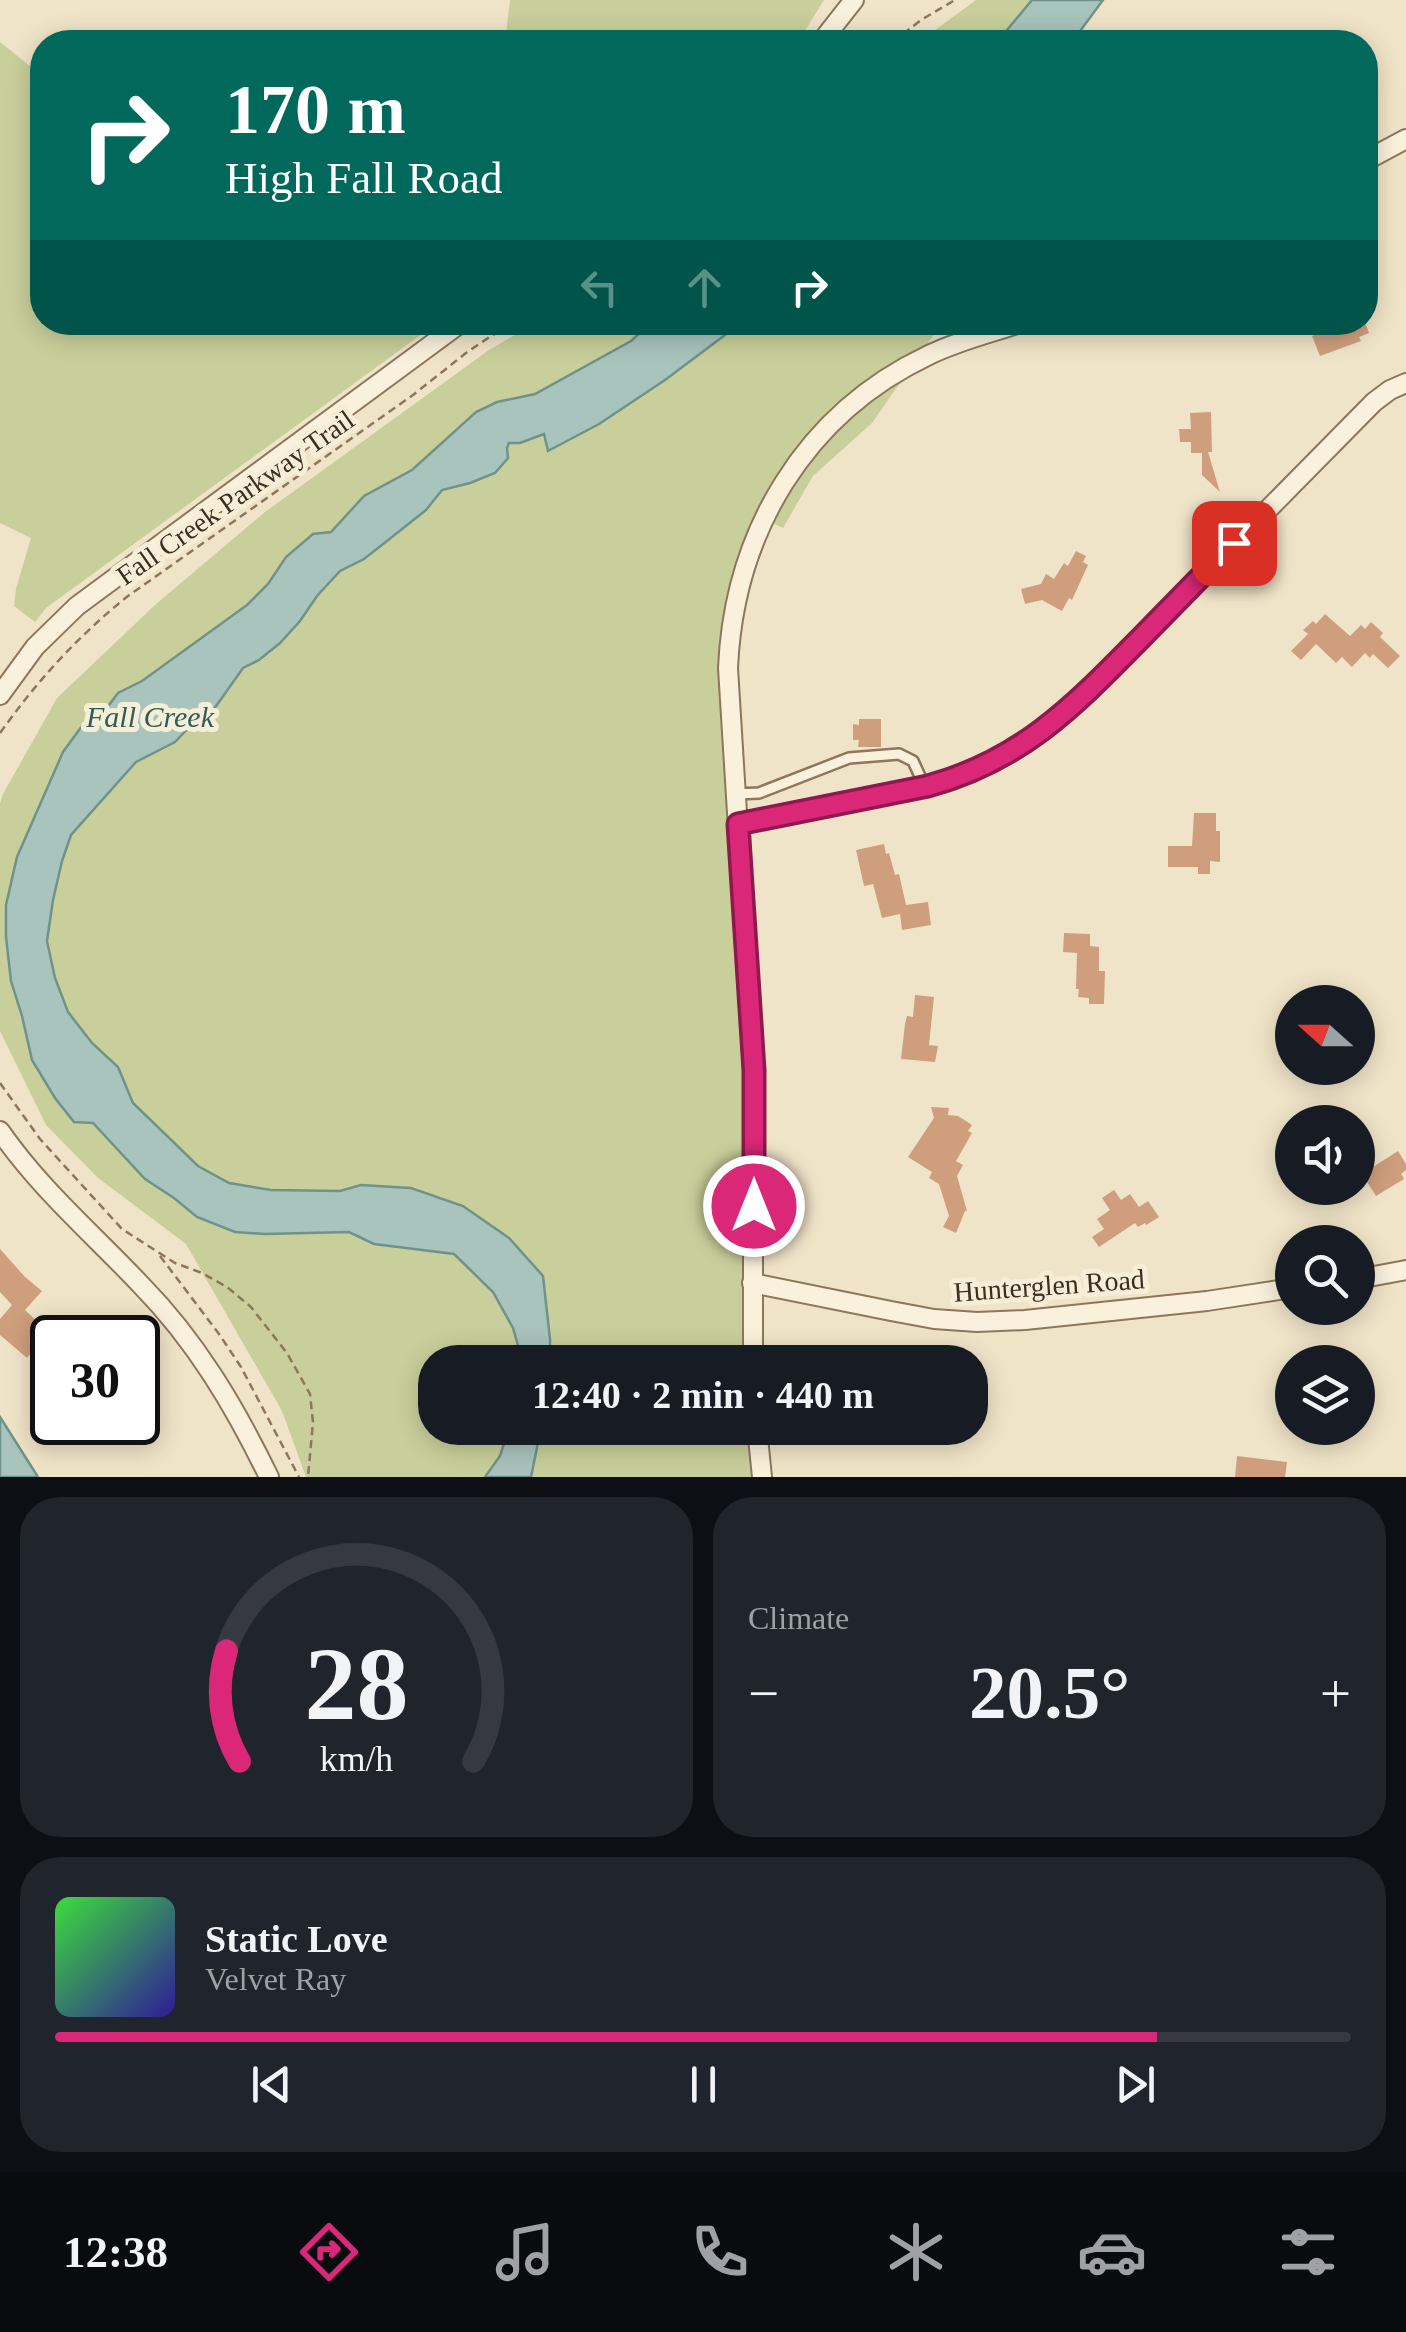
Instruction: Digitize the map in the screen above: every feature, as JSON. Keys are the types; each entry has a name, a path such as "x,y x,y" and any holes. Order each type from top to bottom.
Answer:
{"street":[{"path":"830,30 854,0"},
{"path":"1378,154 1406,140"},
{"path":"0,695 35,647 76,606 444,335"},
{"path":"753,1345 754,1070 728,668 732,614 748,554 764,517 818,438 852,405 891,376 947,346 977,335"},
{"path":"738,824 955,778 1005,756 1040,733 1077,703 1374,402 1406,383"},
{"path":"0,1132 43,1186 144,1287 195,1349 226,1394 269,1477"},
{"path":"1375,1275 1406,1270"},
{"name":"Hunterglen Road","path":"752,1283 891,1312 977,1322 1189,1303 1275,1290"},
{"path":"759,1445 762,1477"}],"lane":[{"path":"736,794 759,794 849,758 898,754 913,761 925,787"}],"path":[{"path":"909,30 954,0"},
{"name":"Fall Creek Parkway Trail","path":"0,734 59,659 128,596 493,335"},
{"path":"0,1083 40,1139 122,1228 175,1263 214,1279 251,1307 306,1384 313,1405 308,1477"},
{"path":"156,1252 240,1366 300,1477"}],"green space":[{"path":"510,0 824,0 805,30 506,30"},
{"path":"976,0 1032,0 1007,30 935,30"},
{"path":"0,42 30,66 30,335 421,335 46,608 35,622 14,606 31,538 0,523"},
{"path":"515,335 638,335 535,394 497,402 456,428 412,470 364,496 331,532 286,557 268,584 247,605 142,681 118,693 103,713 82,726 63,752 17,857 6,905 11,981 32,1060 74,1121 93,1123 197,1217 306,1234 349,1232 374,1244 454,1254 493,1292 518,1345 418,1345 418,1445 504,1445 485,1477 306,1477 282,1411 186,1244 98,1178 46,1125 0,1031 3,794 57,698 155,605 265,512"},
{"path":"725,335 933,335 872,423 813,476 783,528 755,515 735,568 722,631 746,1106 746,1345 550,1345 550,1339 463,1206 411,1188 361,1185 340,1191 271,1190 229,1183 198,1166 132,1103 118,1067 92,1043 68,1012 47,941 53,900 71,835 136,762 175,742 197,719 214,709 243,668 280,643 340,571 364,559 426,510 442,490 470,483 509,443 544,434 549,451 599,424"},
{"path":"538,1445 748,1445 753,1477 531,1477"}],"water":[{"path":"1032,0 1103,0 1081,30 1007,30"},
{"name":"Fall Creek","path":"638,335 725,335 599,424 548,451 544,434 509,443 508,458 495,473 442,490 426,510 392,537 364,559 340,571 280,643 243,668 214,709 197,719 175,742 136,762 71,835 53,900 47,941 68,1012 92,1043 118,1067 133,1103 198,1166 229,1183 271,1190 340,1191 361,1185 411,1188 463,1206 509,1238 543,1276 550,1339 550,1345 518,1345 493,1292 454,1254 374,1244 349,1232 235,1232 197,1217 145,1179 93,1123 74,1122 32,1060 11,981 6,905 17,857 63,752 82,726 103,713 118,693 142,681 247,605 268,584 286,557 313,534 331,532 364,496 412,470 476,412 497,402 535,394"},
{"path":"0,1417 38,1477 0,1477"},
{"path":"504,1445 538,1445 531,1477 485,1477"}],"building":[{"path":"1364,335 1359,337 1361,341 1320,356 1312,336"},
{"path":"1211,412 1212,452 1208,452 1220,492 1202,475 1202,453 1191,453 1191,442 1180,442 1179,429 1191,429 1190,413"},
{"path":"1076,551 1086,556 1083,562 1088,565 1072,600 1069,598 1062,611 1042,600 1025,604 1021,589 1041,584 1046,574 1054,579"},
{"path":"1325,614 1350,636 1361,625 1365,629 1371,622 1400,656 1388,668 1373,654 1370,658 1365,653 1352,667 1342,657 1336,663 1316,644 1301,660 1291,651 1308,634 1303,630"},
{"path":"859,719 881,719 881,747 858,747 859,740 853,740 853,724 859,725"},
{"path":"1194,813 1216,813 1220,862 1210,861 1210,874 1198,874 1198,867 1168,867 1168,846 1192,846"},
{"path":"884,844 895,875 899,874 906,905 928,902 931,925 902,930 900,914 882,918 873,884 864,886 856,850"},
{"path":"1064,933 1090,934 1090,946 1099,947 1099,971 1105,971 1104,1004 1089,1004 1089,998 1078,997 1077,953 1063,952"},
{"path":"915,995 934,997 929,1045 938,1046 935,1062 901,1059 905,1024 907,1016 913,1017"},
{"path":"931,1107 949,1108 948,1115 972,1125 968,1131 972,1133 956,1161 963,1165 957,1176 967,1211 956,1233 943,1227 949,1216 939,1184 929,1178 932,1172 908,1157 934,1118"},
{"path":"1398,1151 1406,1164 1401,1174 1404,1179 1376,1196 1375,1166"},
{"path":"1114,1190 1121,1200 1130,1194 1139,1207 1148,1201 1159,1217 1138,1227 1135,1223 1099,1247 1092,1237 1104,1229 1097,1219 1110,1210 1102,1198"},
{"path":"0,1249 42,1291 25,1310 30,1315 27,1358 0,1335 0,1319 12,1305 0,1292"},
{"path":"1237,1456 1287,1462 1285,1477 1235,1477"}],"route":[{"path":"754,1206 754,1070 738,824 928,786 1005,756 1077,703 1234,543"}]}
